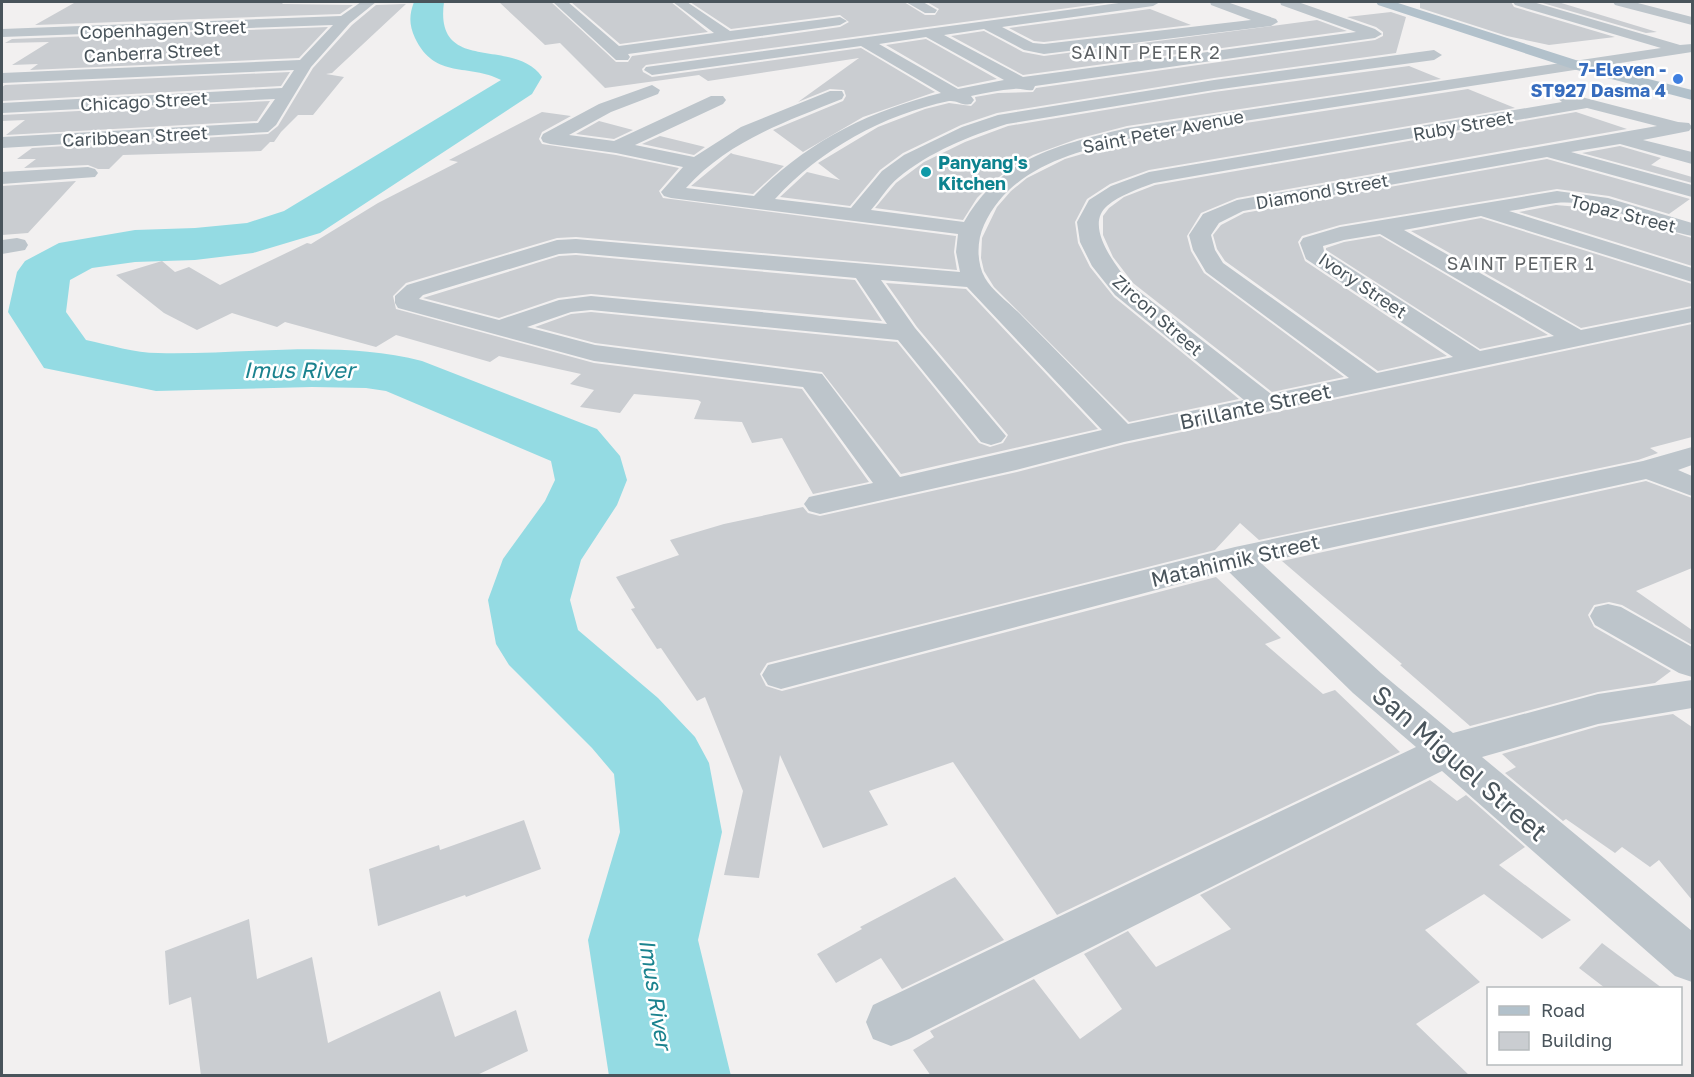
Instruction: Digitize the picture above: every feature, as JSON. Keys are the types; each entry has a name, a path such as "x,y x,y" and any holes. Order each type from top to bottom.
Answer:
{"main road":[{"path":"1383,2 1579,66 1692,95"},
{"path":"1406,2 1597,64 1692,88"}],"street":[{"path":"287,93 304,65 345,20 369,2"},
{"path":"560,2 619,54 728,36 849,20"},
{"path":"679,2 728,36"},
{"path":"651,70 1153,2"},
{"path":"1216,2 1320,41"},
{"path":"857,214 889,175 911,159 968,130 1004,119 1214,85 1439,57 1286,2"},
{"path":"1520,2 1689,50"},
{"path":"1618,2 1692,21"},
{"path":"1618,2 1692,28"},
{"path":"1135,4 1203,31"},
{"path":"910,7 930,10 946,8"},
{"path":"814,12 832,22"},
{"path":"1057,15 1121,41"},
{"path":"1677,17 1692,15"},
{"path":"2,33 345,20"},
{"path":"985,24 1029,47 1044,50 1203,31 1281,26"},
{"path":"928,32 1067,109"},
{"path":"758,204 784,177 816,151 886,116 952,94 1021,82 1375,34"},
{"path":"303,42 326,41"},
{"path":"863,41 952,94 1034,131"},
{"name":"Saint Peter Avenue","path":"969,229 989,197 1003,182 1022,169 1074,147 1127,134 1264,112 1689,50"},
{"path":"1166,63 1264,112 1432,189"},
{"name":"Canberra Street","path":"2,78 304,65"},
{"path":"1466,67 1530,89"},
{"path":"652,90 605,108 550,138 616,147 697,164"},
{"name":"Chicago Street","path":"2,108 287,93"},
{"name":"Caribbean Street","path":"2,143 252,130 267,125 287,93"},
{"path":"836,95 747,131 697,164 671,192 969,229 966,251 974,280 1122,434"},
{"path":"1553,95 1688,128"},
{"path":"616,147 717,100"},
{"name":"Ruby Street","path":"1338,146 1588,104"},
{"name":"Diamond Street","path":"1372,382 1214,267 1204,250 1200,235 1211,219 1237,206 1617,138 1688,128"},
{"path":"1617,138 1692,158"},
{"path":"1054,139 1074,147"},
{"name":"Zircon Street","path":"1266,404 1123,290 1104,266 1091,242 1088,222 1096,204 1118,190 1149,178 1338,146"},
{"path":"1547,152 1692,191"},
{"path":"2,178 88,173"},
{"name":"Topaz Street","path":"1483,210 1557,197 1576,198 1692,230"},
{"path":"1451,198 1692,276"},
{"name":"Ivory Street","path":"1476,360 1314,254 1311,243 1319,239 1483,210"},
{"path":"1384,227 1577,339"},
{"path":"892,488 812,380 594,353 407,303 407,296 415,290 557,247 576,246 974,280"},
{"path":"863,272 906,333 991,436"},
{"path":"499,328 568,305 591,303 906,333"},
{"name":"Brillante Street","path":"820,504 1016,461 1122,434 1692,315"},
{"name":"Matahimik Street","path":"781,675 1235,558 1649,469 1692,456"},
{"path":"1649,469 1692,487"},
{"name":"San Miguel Street","path":"1235,558 1366,682 1692,960"},
{"path":"1608,616 1692,664"},
{"path":"891,1022 1446,751 1598,709 1692,694"}],"building":[{"path":"284,2 282,4 353,5 340,14 35,25 74,3"},
{"path":"499,2 551,2 616,62 628,62 632,56 840,27 849,22 840,15 731,29 690,2 904,2 925,15 935,15 939,9 927,2 1113,2 646,65 642,69 652,77 861,48 935,92 863,117 803,152 773,130 843,101 846,96 844,90 830,89 798,102 859,58 708,81 699,75 605,88 560,43 545,45"},
{"path":"571,2 671,2 708,32 620,44"},
{"path":"1420,2 1511,2 1514,7 1615,37 1549,45 1507,36 1420,8"},
{"path":"1539,2 1558,2 1657,32 1646,33"},
{"path":"406,4 332,73 326,74 344,77 313,115 298,115 274,142 270,142 261,151 123,155 109,169 98,169 88,165 24,168 36,159 17,159 32,148 268,134 278,126 313,68 352,25 376,5"},
{"path":"1150,9 1191,25 1044,42 1034,41 1009,28"},
{"path":"1391,12 1406,17 1396,53 1214,78 997,113 961,125 903,153 880,170 850,206 780,197 807,172 840,180 818,163 878,127 925,109 949,103 971,106 976,101 975,97 998,93 1033,92 1036,88 1375,40 1383,36 1383,32 1376,27 1347,17"},
{"path":"1317,20 1347,31 1023,75 951,36 984,31 1023,52 1044,56"},
{"path":"328,27 299,58 30,70 38,64 12,65 49,42 5,43 12,39"},
{"path":"926,39 997,79 958,87 886,45"},
{"path":"1409,66 1441,79 1127,126 1077,139 1033,155 1013,166 977,198 963,220 875,208 896,183 924,162 965,142 1008,126 1214,92"},
{"path":"290,72 281,86 2,101 2,87 5,85"},
{"path":"1468,89 1515,108 1149,170 1110,184 1087,199 1075,222 1078,243 1090,267 1114,297 1239,399 1129,422 994,287 984,271 981,258 982,238 997,207 1027,178 1065,159 1127,141"},
{"path":"270,101 257,121 6,135 25,120 2,121 2,115"},
{"path":"542,112 571,116 542,132 539,139 542,144 616,155 679,168 659,191 663,198 956,236 954,252 957,270 576,237 557,238 406,283 393,296 396,309 594,363 802,389 869,482 813,494 782,438 752,443 742,422 694,419 701,402 698,400 634,394 620,413 580,407 594,390 570,384 581,374 499,356 490,362 396,335 376,347 285,322 277,327 232,313 197,330 164,313 116,275 162,261 175,272 189,267 220,285 307,243 311,244 378,203 458,162 449,160"},
{"path":"1576,112 1627,129 1237,198 1201,213 1187,236 1191,251 1204,273 1344,377 1272,392 1133,283 1113,257 1103,235 1103,216 1109,208 1124,197 1155,185"},
{"path":"599,121 633,130 614,139 576,134"},
{"path":"660,136 705,147 694,155 642,144"},
{"path":"1620,146 1661,158 1651,165 1692,177 1692,183 1582,153"},
{"path":"731,153 784,166 753,194 691,186"},
{"path":"1547,159 1690,199 1669,214 1609,196 1557,189 1340,225 1302,236 1298,242 1305,261 1447,356 1378,371 1225,261 1217,249 1213,235 1221,225 1244,213"},
{"path":"76,181 28,233 2,235 2,186"},
{"path":"1556,205 1590,208 1692,238 1692,266 1519,212"},
{"path":"1481,218 1692,284 1692,306 1581,328 1411,231"},
{"path":"1380,236 1548,335 1480,349 1326,250 1326,248 1344,242"},
{"path":"576,255 855,280 882,321 591,294 558,298 499,318 423,298 559,256"},
{"path":"886,283 966,289 1098,429 901,474 822,372 595,343 535,327 571,314 591,312 897,342 979,443 990,447 1003,443 1008,435 917,327"},
{"path":"1692,324 1692,437 1650,448 1658,453 1638,460 1259,540 1240,523 1215,550 767,663 760,674 766,686 782,691 1216,577 1281,638 1265,644 1323,694 1335,690 1400,752 1057,915 953,762 869,791 888,825 823,848 780,755 759,878 724,875 743,791 705,697 697,701 661,648 657,649 631,609 635,608 616,577 679,555 670,540 724,524 803,507 808,513 820,516 1017,472 1125,444"},
{"path":"1646,481 1692,498 1692,568 1636,591 1692,630 1692,645 1622,605 1609,602 1594,605 1588,615 1594,627 1671,671 1655,683 1598,692 1470,726 1282,561"},
{"path":"1673,714 1692,727 1692,900 1659,860 1650,867 1622,847 1615,853 1566,819 1563,821 1505,773 1516,767 1502,754 1599,726"},
{"path":"1430,780 1457,801 1466,795 1525,847 1499,865 1571,920 1542,939 1484,894 1425,930 1480,982 1416,1024 1470,1076 931,1076 913,1050 934,1037 930,1031 1034,979 1080,1039 1122,1009 1084,954 1128,931 1156,967 1231,929 1200,895"},
{"path":"524,820 541,869 378,926 369,869 439,845 440,850"},
{"path":"955,877 1004,940 902,989 881,958 836,983 817,954 862,929 860,927"},
{"path":"249,919 257,979 312,957 328,1043 440,991 455,1037 516,1010 528,1051 475,1076 201,1076 191,997 169,1005 165,951"},
{"path":"1602,943 1661,987 1604,987 1579,968"}],"waterway":[{"name":"Imus River","path":"429,2 426,21 437,46 446,54 458,59 512,70 523,77 518,86 302,222 253,238 195,244 135,246 78,254 44,272 37,312 66,355 156,372 312,368 366,369 400,374 573,444 585,456 591,480 580,505 542,559 529,600 539,644 625,723 661,763 671,832 643,940 670,1076"}],"place":[{"name":"7-Eleven - ST927 Dasma 4","path":"1678,79"},
{"name":"Panyang's Kitchen","path":"926,172"}],"district":[{"name":"SAINT PETER 2","path":"1146,52"},
{"name":"SAINT PETER 1","path":"1521,263"}]}
